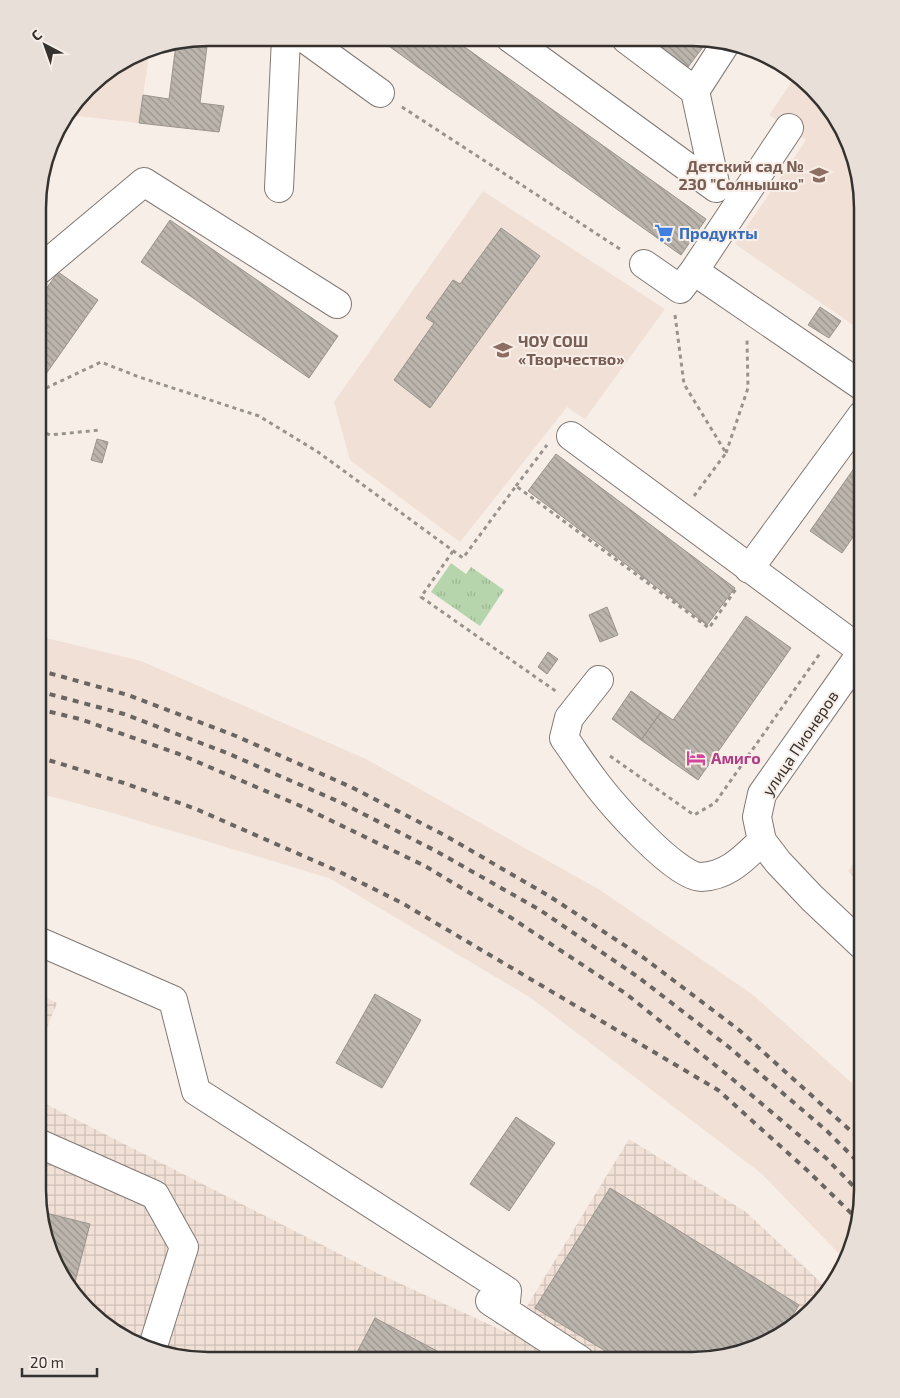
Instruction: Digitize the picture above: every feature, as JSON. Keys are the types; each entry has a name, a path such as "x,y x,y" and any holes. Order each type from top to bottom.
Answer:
{"street":[{"path":"279,188 286,46"},
{"path":"315,46 380,93"},
{"path":"521,46 716,188 695,91 635,46"},
{"path":"695,91 722,50"},
{"path":"644,264 680,289 694,271 789,128"},
{"path":"46,264 144,182 337,304"},
{"path":"694,271 854,380"},
{"path":"749,569 854,426"},
{"path":"571,436 854,646"},
{"name":"улица Пионеров","path":"762,841 757,817 762,794 854,664"},
{"path":"599,680 569,718 564,738 594,781 650,844 684,872 699,877 716,876 737,865 762,841 778,862 812,898 853,937"},
{"path":"46,944 173,1000 196,1091 507,1291 505,1311"},
{"path":"46,1147 155,1195 184,1247 154,1342"},
{"path":"414,1250 568,1352"}],"path":[{"path":"380,93 644,264"},
{"path":"666,280 674,310 684,384 726,453"},
{"path":"679,517 726,453 748,388 748,308"},
{"path":"46,388 101,362 139,377 259,416 318,452 463,558 560,427 571,436"},
{"path":"46,433 50,435 100,430"},
{"path":"516,486 709,628 749,569"},
{"path":"453,551 421,596 578,707"},
{"path":"608,755 694,815 715,803 836,632"}],"shaded area":[{"path":"149,58 139,123 75,116 101,86 118,73"},
{"name":"Детский сад № 230 \"Солнышко\"","path":"792,81 820,109 832,127 841,146 851,176 854,208 854,325 735,244 806,140 769,115"},
{"name":"ЧОУ СОШ «Творчество»","path":"483,191 665,309 585,419 567,407 460,542 350,460 334,402"},
{"path":"46,638 141,661 366,759 600,890 752,994 853,1084 853,1201 851,1222 840,1255 762,1174 531,998 329,878 109,812 46,795"},
{"path":"853,864 853,876 848,871"},
{"path":"46,998 57,1003 46,1030"},
{"path":"46,1104 375,1272 510,1334 629,1139 746,1212 823,1285 799,1312 773,1330 744,1343 724,1349 692,1352 208,1352 187,1350 166,1346 127,1330 109,1318 94,1304 80,1289 68,1271 59,1252 49,1222 46,1190"}],"green space":[{"path":"451,563 466,574 471,567 504,590 480,626 431,592"}],"building":[{"path":"207,46 200,103 224,106 219,132 139,123 143,95 169,99 175,50"},
{"path":"389,46 463,46 706,219 681,255"},
{"path":"660,46 703,47 688,67"},
{"path":"170,220 338,336 309,378 141,262"},
{"path":"501,228 540,256 430,408 394,380 434,323 426,318 453,280 460,284"},
{"path":"58,272 98,300 46,374 46,289"},
{"path":"820,307 841,321 829,338 808,325"},
{"path":"97,439 108,442 102,463 91,460"},
{"path":"556,454 735,588 707,625 528,491"},
{"path":"854,469 854,536 842,553 810,531"},
{"path":"607,607 618,635 600,642 589,615"},
{"path":"746,616 791,648 698,780 641,740 661,712 673,720"},
{"path":"548,652 558,659 547,674 538,667"},
{"path":"631,691 661,712 641,740 612,719"},
{"path":"375,994 421,1020 382,1088 336,1063"},
{"path":"516,1117 555,1143 509,1211 470,1184"},
{"path":"610,1188 799,1305 791,1318 773,1330 754,1339 724,1349 692,1352 607,1352 535,1308"},
{"path":"48,1214 90,1224 75,1282 59,1252 49,1222"},
{"path":"375,1318 439,1352 357,1352"}],"railway":[{"path":"46,672 128,695 236,736 351,787 446,836 549,896 644,958 739,1030 853,1133"},
{"path":"46,693 124,714 227,753 342,803 436,851 540,910 638,977 730,1048 827,1131 853,1157"},
{"path":"46,711 80,719 179,754 303,807 425,866 510,917 625,993 730,1077 826,1158 853,1186"},
{"path":"46,759 124,783 196,809 340,872 402,903 718,1090 808,1171 852,1214"}],"place":[{"name":"Детский сад № 230 \"Солнышко\"","path":"819,175"},
{"name":"Продукты","path":"664,233"},
{"name":"ЧОУ СОШ «Творчество»","path":"503,350"},
{"name":"Амиго","path":"696,758"}]}
